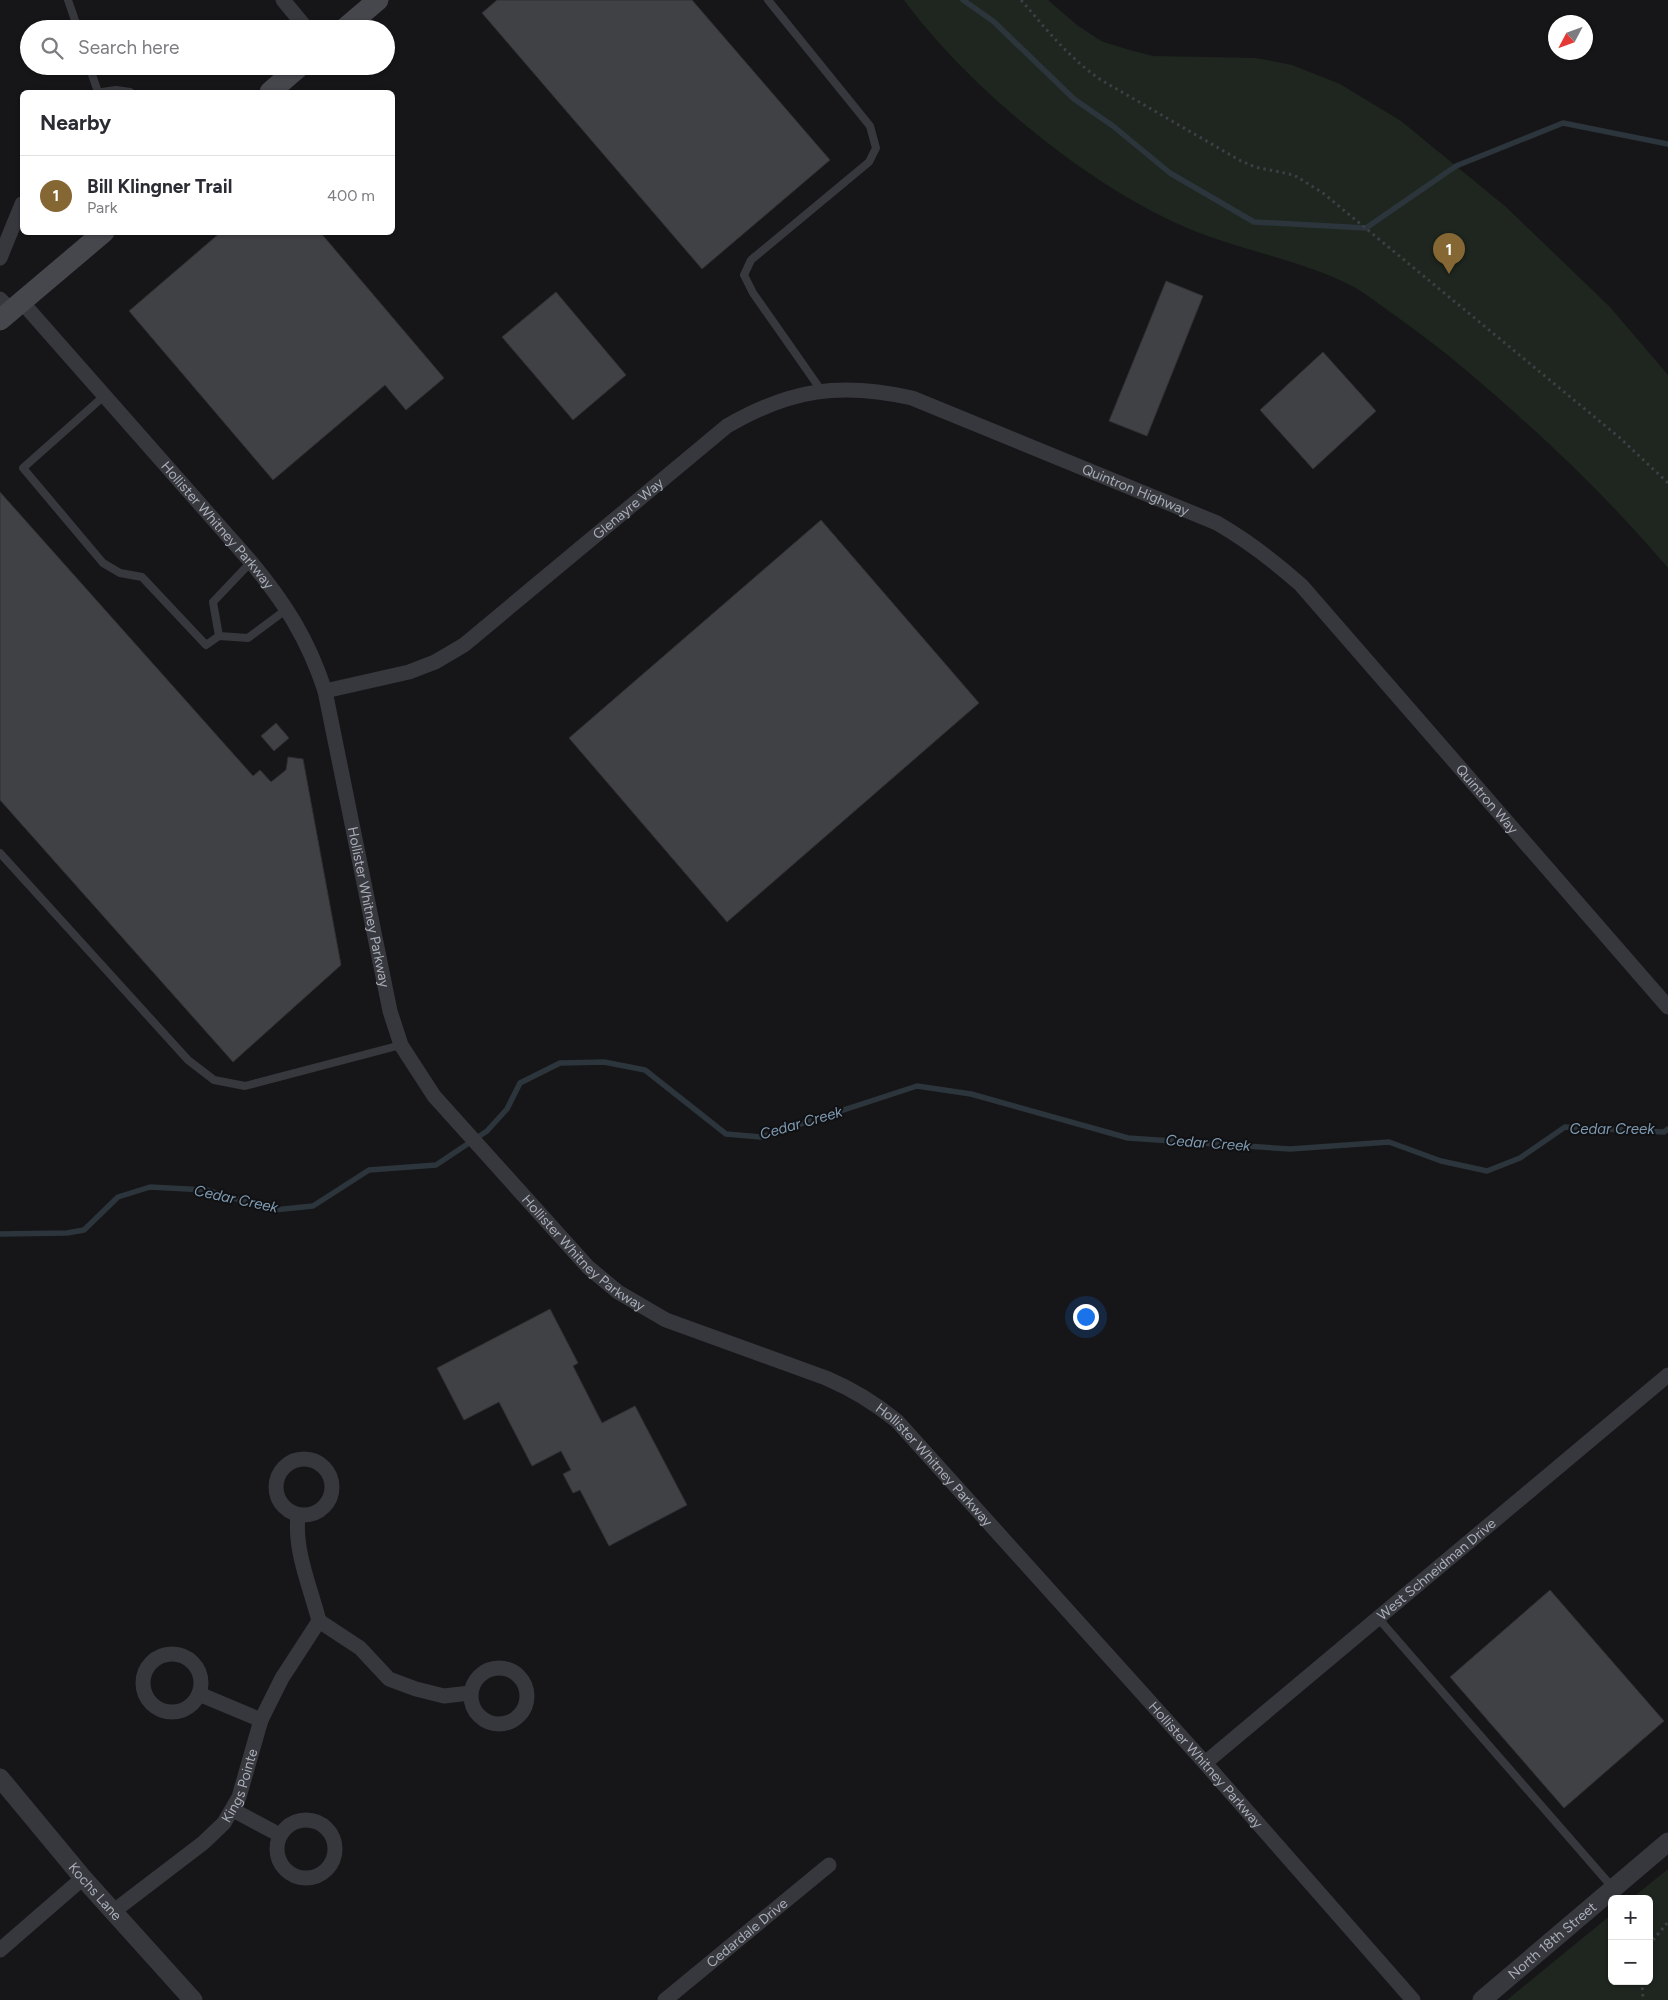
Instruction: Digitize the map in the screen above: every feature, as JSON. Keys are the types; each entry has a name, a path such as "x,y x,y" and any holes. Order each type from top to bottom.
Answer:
{"main road":[{"path":"355,20 378,0"},
{"path":"272,90 290,75"},
{"path":"8,308 100,235"}],"street":[{"path":"283,0 300,20"},
{"path":"0,258 20,209"},
{"name":"Hollister Whitney Parkway","path":"8,308 104,396 251,562 299,627 316,662 324,691 390,1011 401,1045 434,1096 588,1267 618,1292 666,1320 850,1388 897,1421 1205,1763 1413,2000"},
{"name":"Glenayre Way","path":"324,691 410,672 435,662 464,645 727,426 756,410 791,396 820,390 849,388 882,391 912,398 948,412"},
{"name":"Quintron Highway","path":"948,412 1218,523 1244,538 1273,559 1307,592"},
{"name":"Quintron Way","path":"1307,592 1668,1007"},
{"name":"West Schneidman Drive","path":"1205,1763 1668,1375"},
{"path":"298,1515 296,1534 300,1557 319,1621 360,1648 389,1679 416,1689 444,1696 470,1693"},
{"name":"Kings Pointe","path":"114,1911 203,1843 224,1824 239,1797 261,1720 282,1678 319,1621"},
{"path":"199,1694 261,1720"},
{"name":"Kochs Lane","path":"0,1778 83,1878 193,2000"},
{"path":"233,1810 280,1835"},
{"name":"North 18th Street","path":"1482,2000 1668,1842"},
{"name":"Cedardale Drive","path":"665,2000 829,1865"},
{"path":"0,1950 83,1878"}],"lane":[{"path":"68,0 75,20"},
{"path":"768,0 870,126 876,148 870,162 751,260 744,275 753,293 820,390"},
{"path":"92,75 97,90"},
{"path":"104,396 23,468 102,563 120,573 142,576 206,646 219,636 248,638 286,609"},
{"path":"219,636 213,602 251,562"},
{"path":"0,853 188,1060 214,1080 245,1086 401,1045"},
{"path":"1378,1618 1613,1888"}],"path":[{"path":"1021,0 1071,56 1101,80 1241,161 1256,167 1294,175 1318,189 1620,438 1668,483"},
{"path":"1653,1940 1668,1922"},
{"path":"1642,1985 1643,2000"}],"shaded area":[{"path":"904,0 1048,0 1077,25 1101,41 1153,56 1256,58 1292,65 1340,84 1401,121 1506,207 1609,306 1668,375 1668,568 1597,490 1546,441 1467,371 1417,332 1354,287 1333,277 1313,269 1227,243 1185,227 1147,209 1109,186 1031,130 995,99 930,33"},
{"path":"1668,1869 1668,2000 1507,2000 1608,1917 1608,1985 1653,1985 1653,1895 1636,1895"}],"building":[{"path":"497,0 692,0 830,160 702,269 482,13"},
{"path":"218,235 323,235 444,378 406,410 385,385 273,480 129,311"},
{"path":"1166,281 1203,296 1147,436 1109,421"},
{"path":"556,292 626,375 573,420 502,337"},
{"path":"1323,352 1376,411 1313,469 1260,410"},
{"path":"0,492 253,776 260,770 271,782 286,770 288,757 303,759 341,965 233,1062 0,800"},
{"path":"821,520 979,703 727,922 569,738"},
{"path":"276,723 289,738 274,751 261,736"},
{"path":"550,1309 578,1363 573,1366 602,1423 635,1406 687,1505 609,1546 580,1490 573,1493 563,1474 571,1470 561,1451 532,1466 499,1402 464,1420 437,1368"},
{"path":"1550,1590 1664,1721 1564,1808 1450,1677"}],"waterway":[{"path":"963,0 993,21 1074,99 1113,126 1170,173 1254,222 1366,228 1456,166 1563,123 1668,144"},
{"name":"Cedar Creek","path":"0,1234 67,1233 84,1230 118,1197 150,1187 206,1190 274,1210 313,1206 369,1170 436,1165 487,1131 507,1109 520,1083 560,1063 604,1062 645,1070 726,1134 761,1137 917,1086 971,1094 1128,1138 1290,1149 1389,1142 1441,1161 1487,1171 1520,1158 1565,1127 1664,1132 1668,1129"}],"place":[{"name":"Bill Klingner Trail","path":"1449,274"}]}
